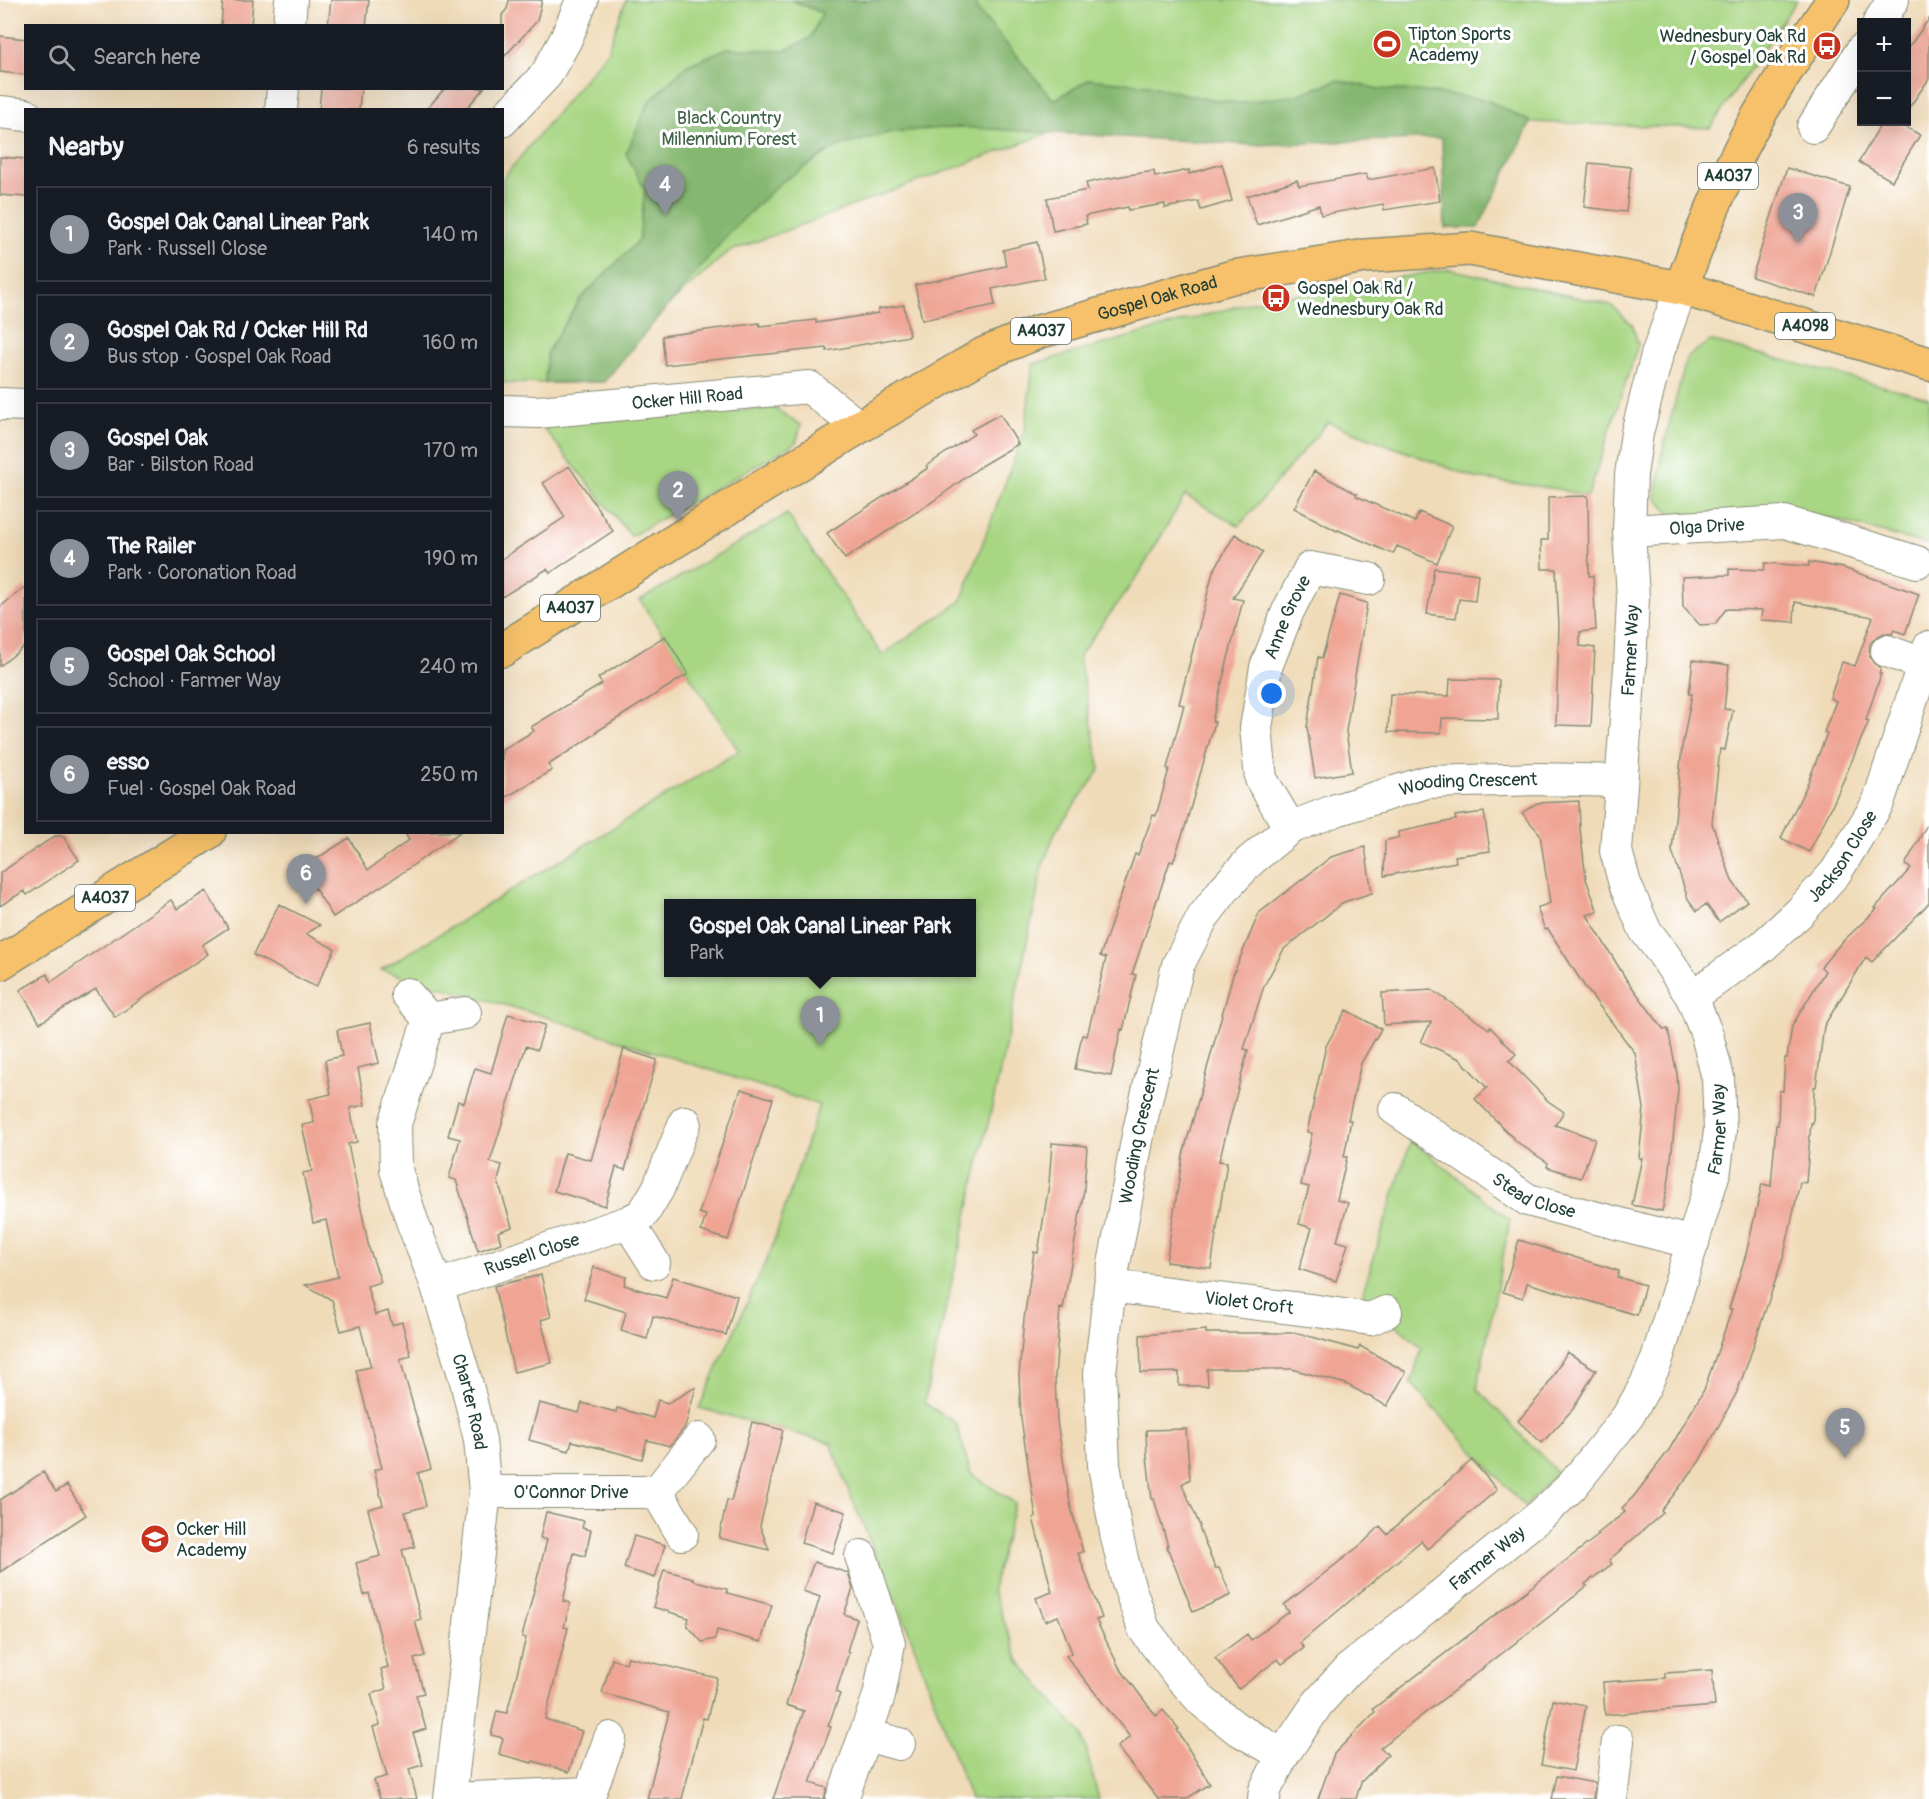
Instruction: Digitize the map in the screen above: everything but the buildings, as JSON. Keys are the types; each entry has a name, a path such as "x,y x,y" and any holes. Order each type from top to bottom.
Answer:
{"main road":[{"name":"A4037","path":"1681,288 1702,232 1747,137 1786,69 1833,0"},
{"name":"Gospel Oak Road","path":"504,649 859,427 984,354 1027,336 1232,277 1366,256 1470,249 1681,288"},
{"name":"A4098","path":"1681,288 1929,364"},
{"name":"A4037","path":"0,963 206,834"}],"street":[{"path":"289,24 291,0"},
{"path":"504,119 546,75 566,39 582,0"},
{"path":"1882,18 1893,0"},
{"path":"1813,127 1857,58"},
{"path":"281,108 283,90"},
{"path":"0,112 24,115"},
{"name":"Farmer Way","path":"1264,1799 1265,1790 1283,1755 1318,1703 1348,1670 1542,1515 1572,1486 1628,1416 1656,1362 1715,1169 1720,1131 1718,1078 1707,1035 1692,998 1645,930 1625,884 1616,851 1630,667 1631,476 1637,433 1657,356 1681,288"},
{"name":"Ocker Hill Road","path":"504,411 538,412 809,387 859,427"},
{"path":"0,404 24,405"},
{"name":"Olga Drive","path":"1629,531 1785,522 1917,562"},
{"name":"Anne Grove","path":"1290,828 1262,779 1256,728 1266,667 1288,611 1310,568 1369,579"},
{"name":"Jackson Close","path":"1692,998 1763,946 1800,912 1836,872 1878,803 1926,656 1887,651"},
{"name":"Wooding Crescent","path":"1283,1755 1236,1728 1203,1702 1178,1674 1144,1629 1127,1580 1104,1465 1100,1373 1110,1286 1139,1130 1178,965 1203,917 1225,888 1250,861 1290,828 1336,810 1427,782 1539,779 1620,781"},
{"path":"407,994 429,1019 465,1013"},
{"name":"Charter Road","path":"429,1019 395,1124 396,1170 412,1221 437,1286 466,1381 480,1440 485,1492 450,1799"},
{"name":"Stead Close","path":"1395,1109 1528,1200 1693,1243"},
{"name":"Russell Close","path":"437,1286 628,1222 643,1214 658,1189 685,1122"},
{"path":"628,1222 654,1263"},
{"name":"Violet Croft","path":"1110,1286 1370,1319 1386,1312"},
{"path":"682,1534 657,1492 699,1439"},
{"name":"O'Connor Drive","path":"485,1492 657,1492"},
{"path":"842,1799 879,1696 890,1643 861,1556"},
{"path":"866,1735 899,1744"},
{"path":"450,1799 594,1796 610,1738"},
{"path":"1615,1798 1618,1741"}],"green space":[{"path":"626,0 1797,0 1710,128 1531,122 1397,112 1049,133 728,252 606,361 574,383 504,383 504,177 607,52"},
{"name":"Black Country Millennium Forest","path":"791,0 979,0 976,8 1054,100 1090,79 1148,85 1207,99 1240,103 1296,95 1338,80 1379,89 1418,91 1487,100 1531,122 1478,228 1445,228 1442,138 1255,145 958,127 892,132 836,147 780,183 730,232 604,382 545,383 547,352 580,299 639,240 645,190 626,154 649,102 686,66 727,48 784,51 810,38 822,13"},
{"path":"1449,269 1611,305 1633,326 1638,345 1588,496 1557,489 1475,478 1328,422 1239,526 1185,495 1139,574 1079,656 1100,770 1056,830 1043,865 999,1076 924,1403 956,1423 971,1474 1015,1503 992,1589 1019,1661 1082,1735 1099,1799 970,1799 908,1629 851,1497 831,1443 699,1408 771,1250 819,1105 540,1015 381,970 739,751 640,600 787,514 882,655 961,601 1025,430 1033,364 1252,302"},
{"path":"1710,341 1929,398 1929,545 1788,507 1677,522 1656,497 1664,444 1687,357"},
{"path":"774,408 801,425 796,443 631,536 540,424"},
{"path":"1411,1140 1510,1220 1477,1389 1557,1472 1525,1507 1411,1383 1422,1348 1362,1295"}],"place":[{"name":"Tipton Sports Academy","path":"1387,44"},
{"name":"Wednesbury Oak Rd / Gospel Oak Rd","path":"1827,46"},
{"name":"The Railer","path":"665,215"},
{"name":"Gospel Oak","path":"1798,243"},
{"name":"Gospel Oak Rd / Wednesbury Oak Rd","path":"1276,298"},
{"name":"Gospel Oak Rd / Ocker Hill Rd","path":"678,521"},
{"name":"esso","path":"306,904"},
{"name":"Gospel Oak Canal Linear Park","path":"820,1046"},
{"name":"Gospel Oak School","path":"1845,1458"},
{"name":"Ocker Hill Academy","path":"155,1539"}]}
